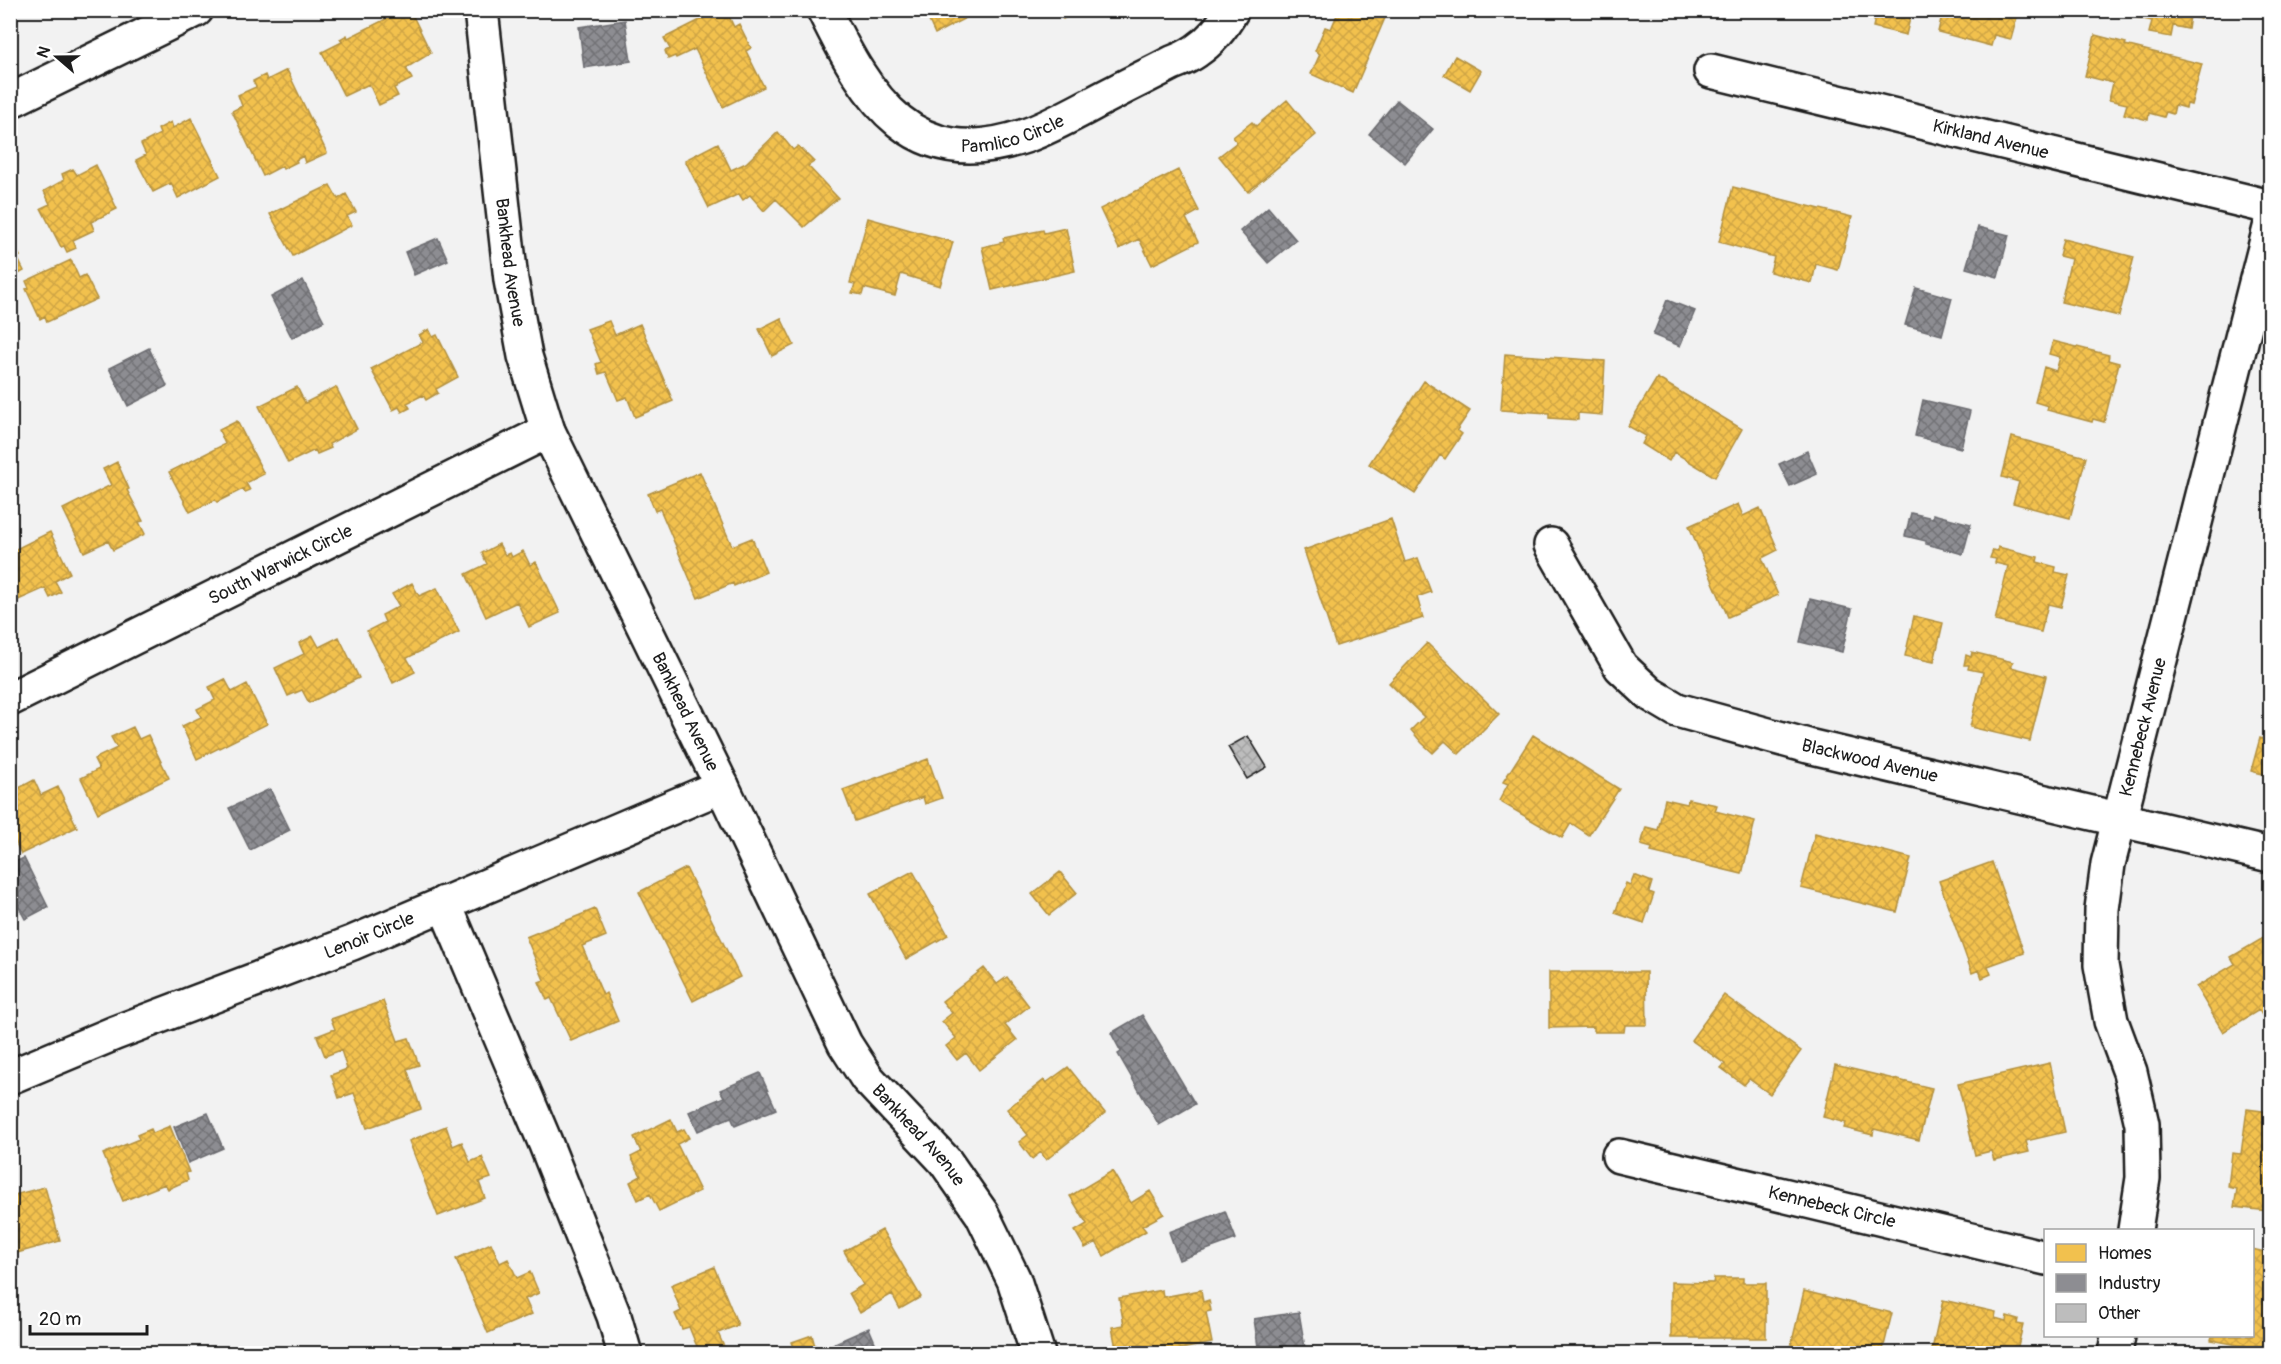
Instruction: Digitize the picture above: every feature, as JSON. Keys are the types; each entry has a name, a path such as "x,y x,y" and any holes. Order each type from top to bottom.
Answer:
{"street":[{"path":"10,102 196,10"},
{"name":"Bankhead Avenue","path":"481,10 511,280 525,356 548,431 722,786 845,1044 867,1078 945,1161 982,1214 1014,1280 1038,1353"},
{"name":"Pamlico Circle","path":"824,10 844,52 875,97 903,125 932,141 958,147 991,145 1027,135 1186,57 1197,51 1222,27 1232,10"},
{"name":"Kirkland Avenue","path":"1711,71 2271,207"},
{"name":"Kennebeck Avenue","path":"2135,1229 2143,1178 2142,1124 2130,1072 2111,1021 2101,965 2102,909 2108,864 2271,228"},
{"name":"South Warwick Circle","path":"10,699 548,431"},
{"name":"Blackwood Avenue","path":"1551,545 1621,667 1650,694 1677,710 1808,746 2271,855"},
{"name":"Lenoir Circle","path":"10,1077 115,1033 352,943 722,786"},
{"path":"444,903 545,1142 614,1316 626,1353"},
{"name":"Kennebeck Circle","path":"1619,1156 2044,1258"},
{"path":"2115,1353 2118,1337"}],"building: Homes":[{"path":"404,10 410,10 431,53 406,68 412,79 394,88 398,96 379,105 369,84 344,96 322,52 342,42 340,39 347,35 348,38"},
{"path":"720,10 726,10 734,27 739,24 751,48 746,51 764,87 723,107 695,49 676,58 675,56 668,59 665,51 670,49 664,38"},
{"path":"924,10 976,10 977,12 935,34"},
{"path":"1059,10 1079,10 1063,19"},
{"path":"1339,10 1388,11 1353,93 1311,74 1320,54 1315,51 1325,27 1331,29"},
{"path":"1877,10 1912,10 1906,35 1873,27"},
{"path":"1943,10 2019,10 2011,39 1994,35 1991,46 1938,32"},
{"path":"2131,10 2202,10 2200,19 2190,16 2188,29 2173,26 2171,37 2149,33 2152,21 2130,16"},
{"path":"2095,35 2126,43 2125,45 2202,64 2191,105 2187,104 2186,108 2175,105 2173,114 2166,112 2164,117 2149,113 2148,120 2124,114 2127,104 2109,100 2113,83 2085,76"},
{"path":"1455,56 1481,71 1470,90 1444,75"},
{"path":"287,70 327,153 305,163 303,156 283,169 282,166 263,176 232,111 242,106 238,95 256,87 253,81 265,75 267,80"},
{"path":"1287,100 1316,135 1248,192 1219,156 1237,142 1233,137 1252,122 1256,126"},
{"path":"191,118 220,176 178,198 171,183 153,192 136,160 146,155 141,144 160,134 158,129 171,122 173,128"},
{"path":"778,132 793,150 798,146 814,162 808,166 838,198 804,227 776,199 764,211 750,195 743,200 739,194 709,208 685,160 718,143 731,170 746,163"},
{"path":"96,165 117,209 91,222 94,230 73,240 76,248 67,252 64,246 61,247 41,208 50,204 44,191 64,180 62,174 73,169 77,175"},
{"path":"1178,170 1199,211 1186,218 1198,242 1152,265 1139,239 1119,249 1100,209"},
{"path":"330,185 338,199 346,194 356,212 347,216 352,225 293,256 270,214"},
{"path":"1733,187 1852,217 1838,270 1816,264 1812,283 1770,272 1774,257 1719,242"},
{"path":"868,218 953,242 940,286 901,274 895,296 864,288 862,295 852,293 855,284 850,283"},
{"path":"1066,228 1075,271 992,290 982,247 1004,242 1003,238"},
{"path":"10,237 20,256 17,257 24,271 15,276 18,283 11,287"},
{"path":"2063,239 2134,257 2119,316 2061,302 2071,259 2059,256"},
{"path":"71,260 79,278 85,275 97,299 47,322 45,316 40,319 26,289 29,288 26,281"},
{"path":"781,318 794,345 772,356 759,329"},
{"path":"609,321 615,335 640,324 673,401 635,417 627,397 618,400 606,372 599,374 596,364 601,362 587,329"},
{"path":"429,329 433,337 437,335 458,377 436,389 438,393 426,400 423,395 407,403 410,408 402,412 399,407 393,410 371,369 423,342 419,335"},
{"path":"2053,341 2109,355 2108,360 2119,363 2104,422 2093,419 2092,422 2047,410 2048,406 2035,402 2044,367 2056,371 2060,357 2049,354"},
{"path":"1505,354 1605,361 1602,415 1578,413 1578,420 1549,418 1549,413 1501,410"},
{"path":"1657,378 1742,429 1715,477 1674,452 1669,461 1642,444 1646,436 1628,426"},
{"path":"1424,381 1470,411 1457,430 1462,434 1445,459 1440,455 1415,494 1369,464"},
{"path":"297,387 305,403 336,387 357,429 329,444 331,448 317,454 315,450 288,463 259,406"},
{"path":"237,421 264,474 246,483 250,490 245,492 243,489 190,512 169,472 225,444 219,430"},
{"path":"2012,437 2086,457 2070,518 2013,503 2019,482 2002,477"},
{"path":"117,462 129,489 127,490 143,521 139,522 145,534 113,550 108,541 84,552 63,509 111,485 103,469"},
{"path":"700,472 732,546 752,538 766,572 698,598 660,509 655,511 648,494"},
{"path":"1738,504 1743,516 1760,508 1778,550 1762,558 1778,595 1728,617 1689,526"},
{"path":"1391,519 1405,562 1418,558 1431,592 1417,597 1423,618 1336,646 1304,550"},
{"path":"50,532 70,573 55,581 61,592 50,598 45,588 16,601 12,595 10,596 10,552"},
{"path":"499,544 505,555 510,553 512,557 523,551 530,565 536,562 560,613 529,627 517,602 486,617 466,574 487,564 482,553"},
{"path":"1998,547 2038,557 2037,562 2056,567 2055,572 2069,575 2061,607 2048,604 2041,632 1995,621 2008,566 1995,563 1996,559 1990,558 1993,550 1998,551"},
{"path":"412,583 419,596 437,588 459,632 407,658 415,672 393,683 367,631 385,622 382,615 399,606 392,594"},
{"path":"1914,616 1943,623 1934,662 1905,656"},
{"path":"313,636 319,647 339,637 359,678 309,703 302,690 288,696 275,668 304,654 299,643"},
{"path":"1427,643 1499,714 1459,754 1445,741 1433,753 1422,743 1411,730 1424,717 1389,683"},
{"path":"1972,652 2013,662 2011,667 2046,676 2030,741 1970,727 1983,672 1968,669 1969,665 1964,665 1966,655 1971,657"},
{"path":"225,679 232,692 247,684 267,724 197,759 182,726 201,717 197,709 215,700 209,687"},
{"path":"133,727 139,739 148,735 169,778 98,813 81,778 99,769 94,759 117,748 111,737"},
{"path":"1533,735 1619,789 1589,835 1571,823 1562,838 1499,801 1508,784 1503,782"},
{"path":"2260,738 2270,741 2270,776 2251,771"},
{"path":"928,759 942,798 925,804 923,797 855,821 843,790"},
{"path":"34,780 41,795 58,787 77,827 21,854 12,834 10,835 10,796 14,794 13,791"},
{"path":"1665,799 1687,804 1688,799 1717,805 1715,811 1755,821 1742,874 1651,852 1652,848 1641,845 1646,827 1658,830"},
{"path":"1815,833 1911,858 1897,912 1801,888"},
{"path":"1992,862 2024,953 1988,966 1991,974 1982,978 1979,970 1972,973 1939,881"},
{"path":"686,868 740,977 693,1001 639,892"},
{"path":"913,871 948,935 906,959 870,894"},
{"path":"1060,872 1077,893 1049,915 1032,894"},
{"path":"1634,875 1652,882 1649,892 1654,894 1644,923 1615,913 1626,883 1630,885"},
{"path":"595,909 606,936 582,946 603,995 606,993 618,1021 571,1041 551,998 547,1000 539,982 544,980 526,937"},
{"path":"2270,934 2270,1022 2267,1024 2259,1010 2223,1032 2196,987 2235,964 2231,957"},
{"path":"984,968 997,984 1007,977 1029,1006 1005,1025 1017,1040 979,1070 966,1053 957,1060 946,1046 956,1038 942,1021 952,1013 942,1001"},
{"path":"1549,972 1646,972 1647,1025 1625,1025 1624,1032 1594,1032 1594,1027 1549,1028"},
{"path":"1724,995 1801,1051 1770,1094 1749,1079 1744,1085 1721,1068 1725,1064 1691,1040"},
{"path":"383,1001 398,1041 409,1038 419,1065 407,1069 421,1109 367,1128 354,1093 339,1098 331,1075 347,1069 341,1050 325,1056 317,1036 335,1029 331,1019"},
{"path":"2050,1063 2065,1132 2026,1141 2029,1152 1994,1160 1991,1151 1975,1155 1958,1084"},
{"path":"1835,1065 1932,1088 1919,1140 1874,1129 1873,1135 1844,1128 1846,1123 1823,1117"},
{"path":"1068,1067 1105,1113 1046,1160 1041,1152 1032,1159 1019,1142 1028,1135 1007,1109 1044,1080 1046,1083"},
{"path":"2247,1109 2270,1112 2270,1219 2266,1218 2268,1211 2234,1207 2237,1189 2228,1187 2232,1153 2241,1154"},
{"path":"671,1119 677,1132 684,1129 689,1138 677,1144 700,1191 659,1211 650,1194 638,1200 630,1182 641,1176 631,1157 641,1152 634,1137"},
{"path":"170,1126 189,1172 186,1173 188,1180 168,1189 165,1184 123,1201 103,1154 139,1139 137,1135 151,1129 153,1133"},
{"path":"446,1126 453,1146 462,1142 470,1162 482,1157 491,1178 479,1182 485,1198 438,1216 409,1141"},
{"path":"1112,1171 1131,1203 1150,1191 1164,1214 1142,1226 1146,1231 1104,1256 1096,1242 1085,1248 1075,1231 1087,1224 1070,1196"},
{"path":"45,1187 60,1241 10,1255 10,1196"},
{"path":"882,1230 921,1297 900,1309 892,1294 860,1313 849,1293 863,1285 844,1251"},
{"path":"491,1243 500,1263 508,1259 517,1278 530,1272 539,1293 525,1299 532,1314 488,1333 456,1259"},
{"path":"2254,1249 2270,1253 2270,1321 2265,1350 2211,1340 2212,1337 2254,1337"},
{"path":"714,1267 738,1325 718,1333 725,1349 714,1354 700,1354 689,1327 682,1329 675,1314 681,1311 671,1285"},
{"path":"1714,1278 1743,1278 1743,1283 1766,1283 1766,1338 1671,1338 1671,1282 1713,1283"},
{"path":"1162,1290 1163,1297 1201,1290 1203,1302 1209,1300 1211,1311 1206,1312 1212,1343 1156,1354 1117,1354 1112,1327 1124,1325 1119,1298"},
{"path":"1804,1291 1892,1313 1882,1354 1823,1354 1791,1346"},
{"path":"1943,1300 1996,1312 1995,1318 2006,1321 2007,1316 2018,1319 2017,1324 2023,1325 2017,1350 2023,1354 1931,1354"},
{"path":"812,1335 816,1350 820,1349 822,1354 796,1354 792,1342"}],"building: Industry":[{"path":"625,20 631,61 584,68 579,27"},
{"path":"1397,100 1433,129 1405,163 1369,134"},
{"path":"1268,207 1296,240 1268,263 1240,231"},
{"path":"1978,227 2009,235 1998,277 1966,268"},
{"path":"438,238 448,260 414,275 405,252"},
{"path":"303,280 324,321 292,338 271,297"},
{"path":"1916,288 1952,298 1942,335 1905,325"},
{"path":"1667,300 1695,311 1680,346 1653,335"},
{"path":"149,348 167,386 128,406 109,368"},
{"path":"1923,400 1970,411 1961,448 1915,436"},
{"path":"1807,451 1817,474 1790,486 1779,464"},
{"path":"1911,513 1933,518 1933,514 1971,524 1963,554 1905,536"},
{"path":"1810,599 1852,609 1842,652 1800,642"},
{"path":"270,789 290,830 250,850 229,808"},
{"path":"24,858 48,907 25,919 10,891 10,864"},
{"path":"1142,1015 1195,1104 1159,1125 1118,1054 1121,1052 1111,1033"},
{"path":"760,1073 776,1109 735,1126 731,1117 698,1131 689,1112 724,1097 720,1090"},
{"path":"208,1113 223,1148 188,1163 174,1127"},
{"path":"1225,1211 1236,1239 1179,1260 1169,1232"},
{"path":"1299,1312 1306,1354 1259,1354 1254,1319"},
{"path":"869,1328 880,1354 837,1354 833,1344"}],"building: Other":[{"path":"1248,736 1267,767 1247,779 1228,747"}]}
